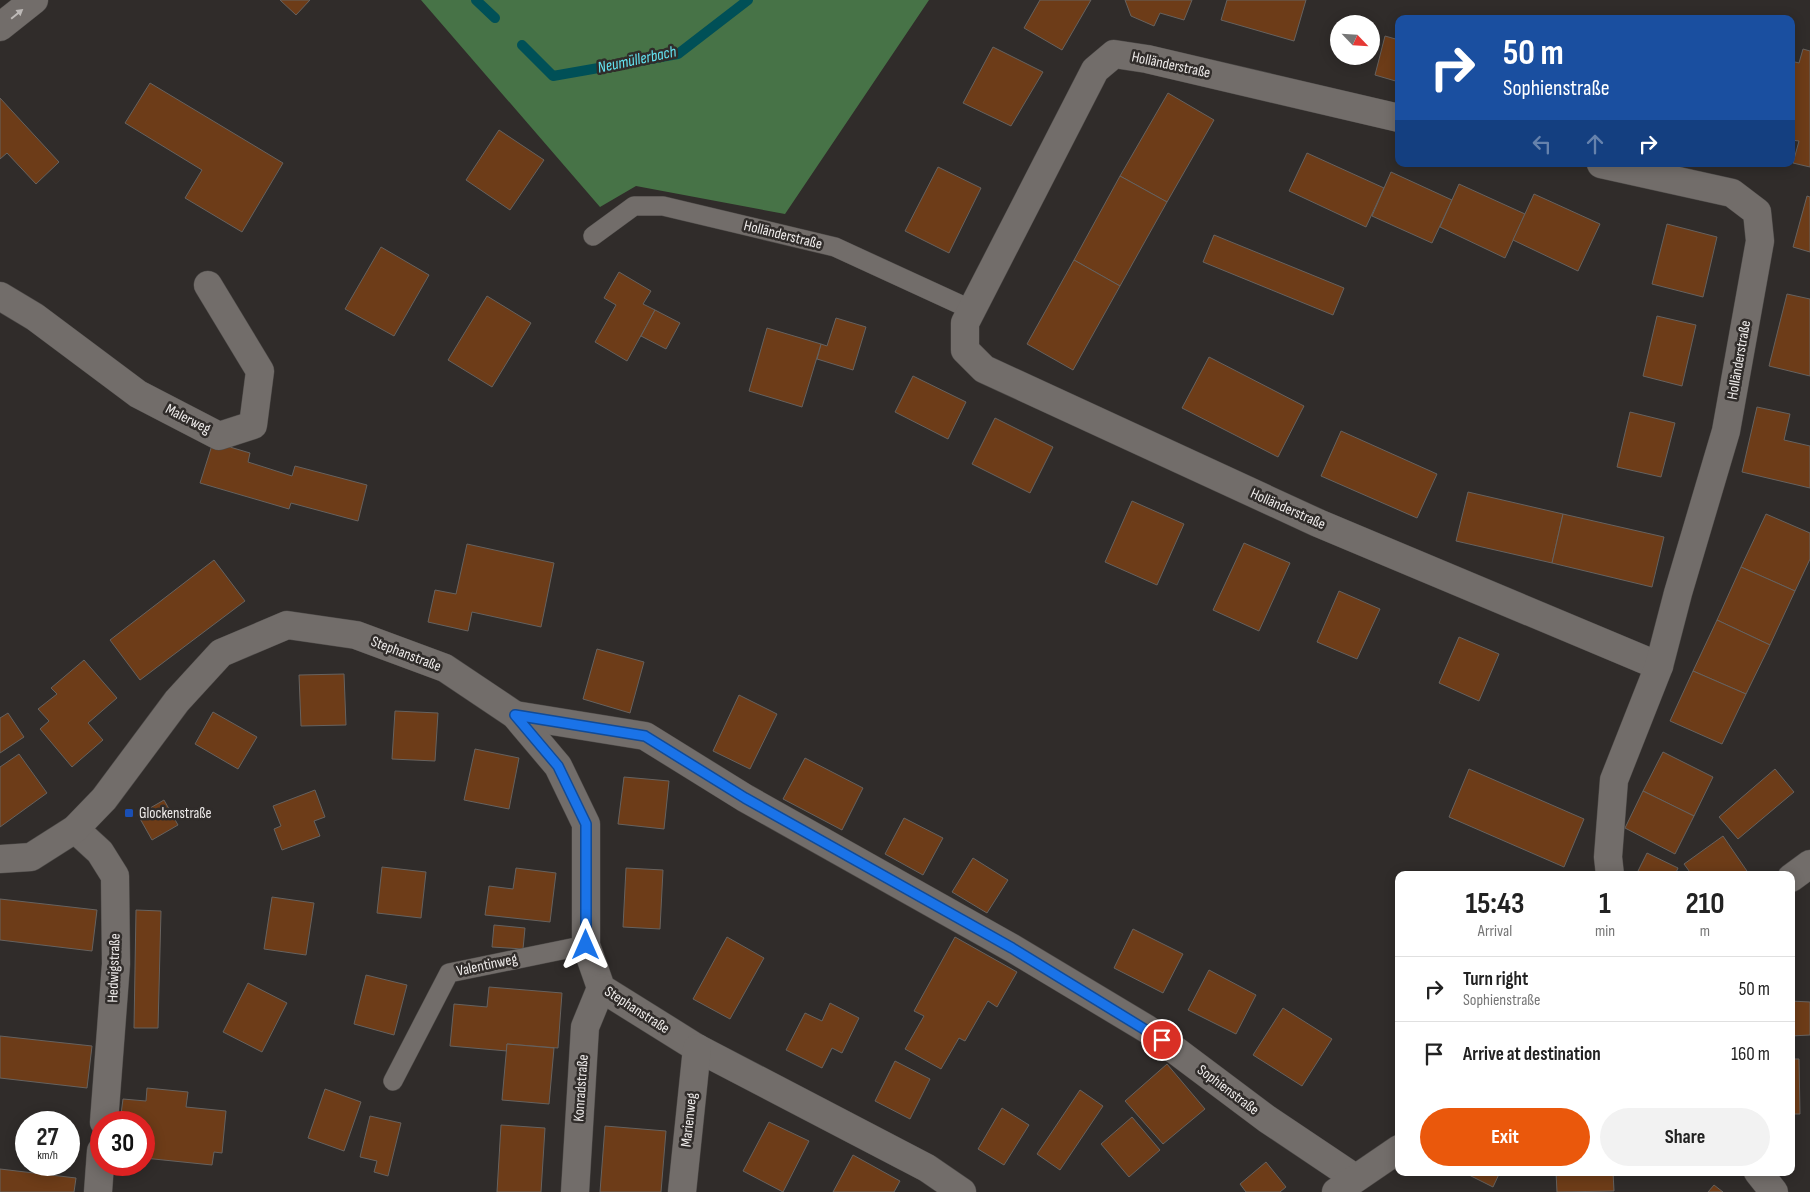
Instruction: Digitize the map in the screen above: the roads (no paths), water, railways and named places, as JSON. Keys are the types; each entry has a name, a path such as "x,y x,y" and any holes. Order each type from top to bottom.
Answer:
{"street":[{"path":"0,27 34,0"},
{"name":"Holländerstraße","path":"1395,117 1147,58 1114,54 1095,70 965,323 964,350 984,369 1318,523 1659,666"},
{"name":"Holländerstraße","path":"1610,871 1608,857 1614,780 1659,666 1678,593 1726,431 1760,240 1757,212 1732,193 1615,167"},
{"name":"Malerweg","path":"0,296 35,317 138,394 219,436 253,425 260,371 208,285"},
{"name":"Stephanstraße","path":"0,859 31,857 75,829 104,799 177,701 221,653 287,625 356,635 445,668 515,715 558,766 586,824 586,945 601,988 697,1048 927,1168 962,1192"},
{"name":"Sophienstraße","path":"515,715 645,736 745,798 1003,943 1147,1029 1267,1118 1346,1185"},
{"name":"Hedwigstraße","path":"75,829 100,852 116,876 116,964 105,1111"},
{"path":"1795,875 1810,864"},
{"name":"Konradstraße","path":"575,1192 585,1027 601,988"},
{"name":"Marienweg","path":"682,1192 697,1048"},
{"path":"1346,1185 1395,1152"},
{"path":"98,1192 99,1176"},
{"path":"1761,1176 1774,1192"}],"lane":[{"name":"Holländerstraße","path":"593,236 634,206 663,206 834,247 972,310"},
{"name":"Valentinweg","path":"393,1081 449,973 586,945"}],"waterway":[{"name":"Neumüllerbach","path":"476,0 495,18"},
{"name":"Neumüllerbach","path":"522,45 553,76 678,54 748,0"}],"place":[{"name":"Glockenstraße","path":"129,813"}]}
